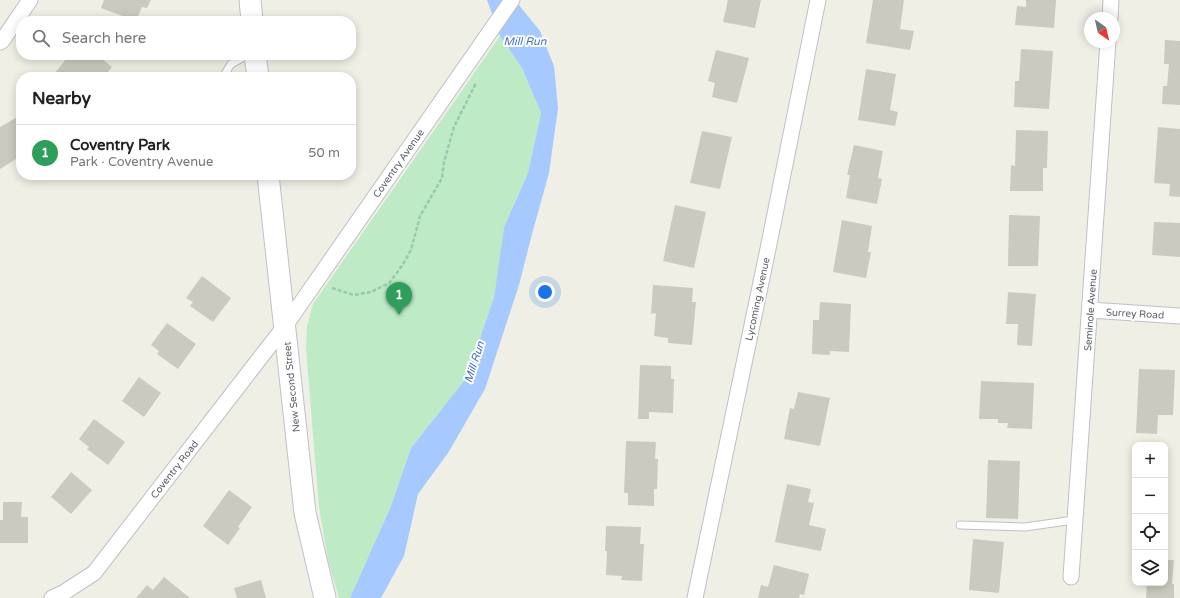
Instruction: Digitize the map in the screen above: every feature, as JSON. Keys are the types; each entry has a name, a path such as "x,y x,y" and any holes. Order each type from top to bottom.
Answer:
{"street":[{"path":"19,16 30,0"},
{"path":"250,0 252,16"},
{"name":"Coventry Avenue","path":"285,326 512,0"},
{"name":"Lycoming Avenue","path":"695,598 818,0"},
{"path":"1110,12 1111,0"},
{"path":"0,42 16,20"},
{"name":"Seminole Avenue","path":"1071,577 1108,48"},
{"path":"256,60 258,72"},
{"name":"New Second Street","path":"269,180 305,513 325,598"},
{"name":"Surrey Road","path":"1090,310 1180,316"},
{"name":"Coventry Road","path":"52,598 63,593 94,573 285,326"}],"lane":[{"path":"225,72 231,64 239,60"},
{"path":"960,525 1025,527 1074,520"}],"path":[{"path":"315,282 354,295 371,292 389,283 402,266 411,250 420,216 442,178 444,162 454,127 477,82"}],"green space":[{"path":"500,36 522,68 541,113 528,173 504,227 494,297 467,377 411,448 391,506 350,598 339,598 328,560 319,507 306,349 307,326 313,304"}],"water":[{"name":"Mill Run","path":"487,0 515,0 540,31 554,66 558,108 549,173 519,285 485,389 448,453 418,494 404,556 381,598 350,598 391,506 411,448 467,377 494,297 504,227 528,173 541,113 522,68 500,36"}],"building":[{"path":"104,0 151,0 147,8 142,7 138,16 123,16 101,8"},
{"path":"728,0 761,0 755,28 723,22"},
{"path":"873,0 904,0 900,29 914,31 910,50 866,43"},
{"path":"1026,0 1056,0 1054,28 1015,25 1017,6 1026,7"},
{"path":"1165,40 1180,41 1180,105 1162,104 1163,86 1167,86 1169,64 1164,64"},
{"path":"1021,49 1053,51 1049,109 1014,107 1015,81 1019,81"},
{"path":"716,50 749,58 737,103 712,97 715,83 708,81"},
{"path":"65,60 103,60 112,67 108,72 56,72"},
{"path":"866,69 896,74 890,110 898,112 895,126 858,120"},
{"path":"16,118 16,159 0,169 0,127"},
{"path":"1158,127 1180,129 1180,197 1169,196 1170,184 1154,183"},
{"path":"1016,130 1048,131 1047,168 1043,168 1043,191 1010,191 1011,165 1015,166"},
{"path":"702,131 732,137 720,189 690,183"},
{"path":"854,145 883,151 878,178 882,179 877,204 846,198 850,175 847,175"},
{"path":"675,205 706,212 694,268 663,261"},
{"path":"1009,215 1040,216 1038,266 1008,266"},
{"path":"842,220 872,226 868,252 871,252 866,278 833,272"},
{"path":"1154,222 1180,223 1180,257 1152,255"},
{"path":"202,276 231,298 213,322 190,306 193,302 186,298"},
{"path":"653,285 693,288 692,302 696,302 692,345 668,343 668,338 654,336 656,313 651,314"},
{"path":"1008,292 1036,294 1032,346 1017,345 1018,324 1006,324"},
{"path":"820,302 851,304 849,352 830,351 830,355 812,354 813,320 819,320"},
{"path":"167,323 196,344 178,369 157,354 159,351 151,345"},
{"path":"640,365 671,366 671,379 674,379 673,413 649,412 649,419 638,419"},
{"path":"1139,369 1175,370 1173,415 1158,415 1157,434 1136,433"},
{"path":"139,377 161,393 144,417 122,401"},
{"path":"981,381 1034,383 1032,429 1007,428 1008,423 998,423 998,419 979,419"},
{"path":"798,392 830,398 820,446 784,439 790,408 794,409"},
{"path":"94,419 125,442 108,465 87,449 89,447 79,439"},
{"path":"626,441 656,442 655,459 658,459 657,489 654,489 654,506 628,505 628,493 624,493"},
{"path":"988,460 1020,461 1018,519 986,518"},
{"path":"71,472 92,490 71,514 51,497"},
{"path":"787,484 811,489 808,502 814,503 809,525 826,529 821,551 775,542"},
{"path":"229,490 252,507 228,545 203,526"},
{"path":"3,502 22,502 21,517 28,517 28,543 0,543 0,520 3,520"},
{"path":"606,526 641,527 640,544 644,544 642,581 621,580 622,576 606,575"},
{"path":"973,539 1004,542 999,593 969,590"},
{"path":"1168,560 1174,560 1172,584 1174,584 1174,598 1146,598 1147,586 1168,586"},
{"path":"774,565 809,574 804,595 800,594 799,598 758,598 761,585 768,587"},
{"path":"164,577 190,598 136,598 147,585 153,590"},
{"path":"261,580 266,598 237,598 234,588"}],"place":[{"name":"Coventry Park","path":"399,315"}]}
